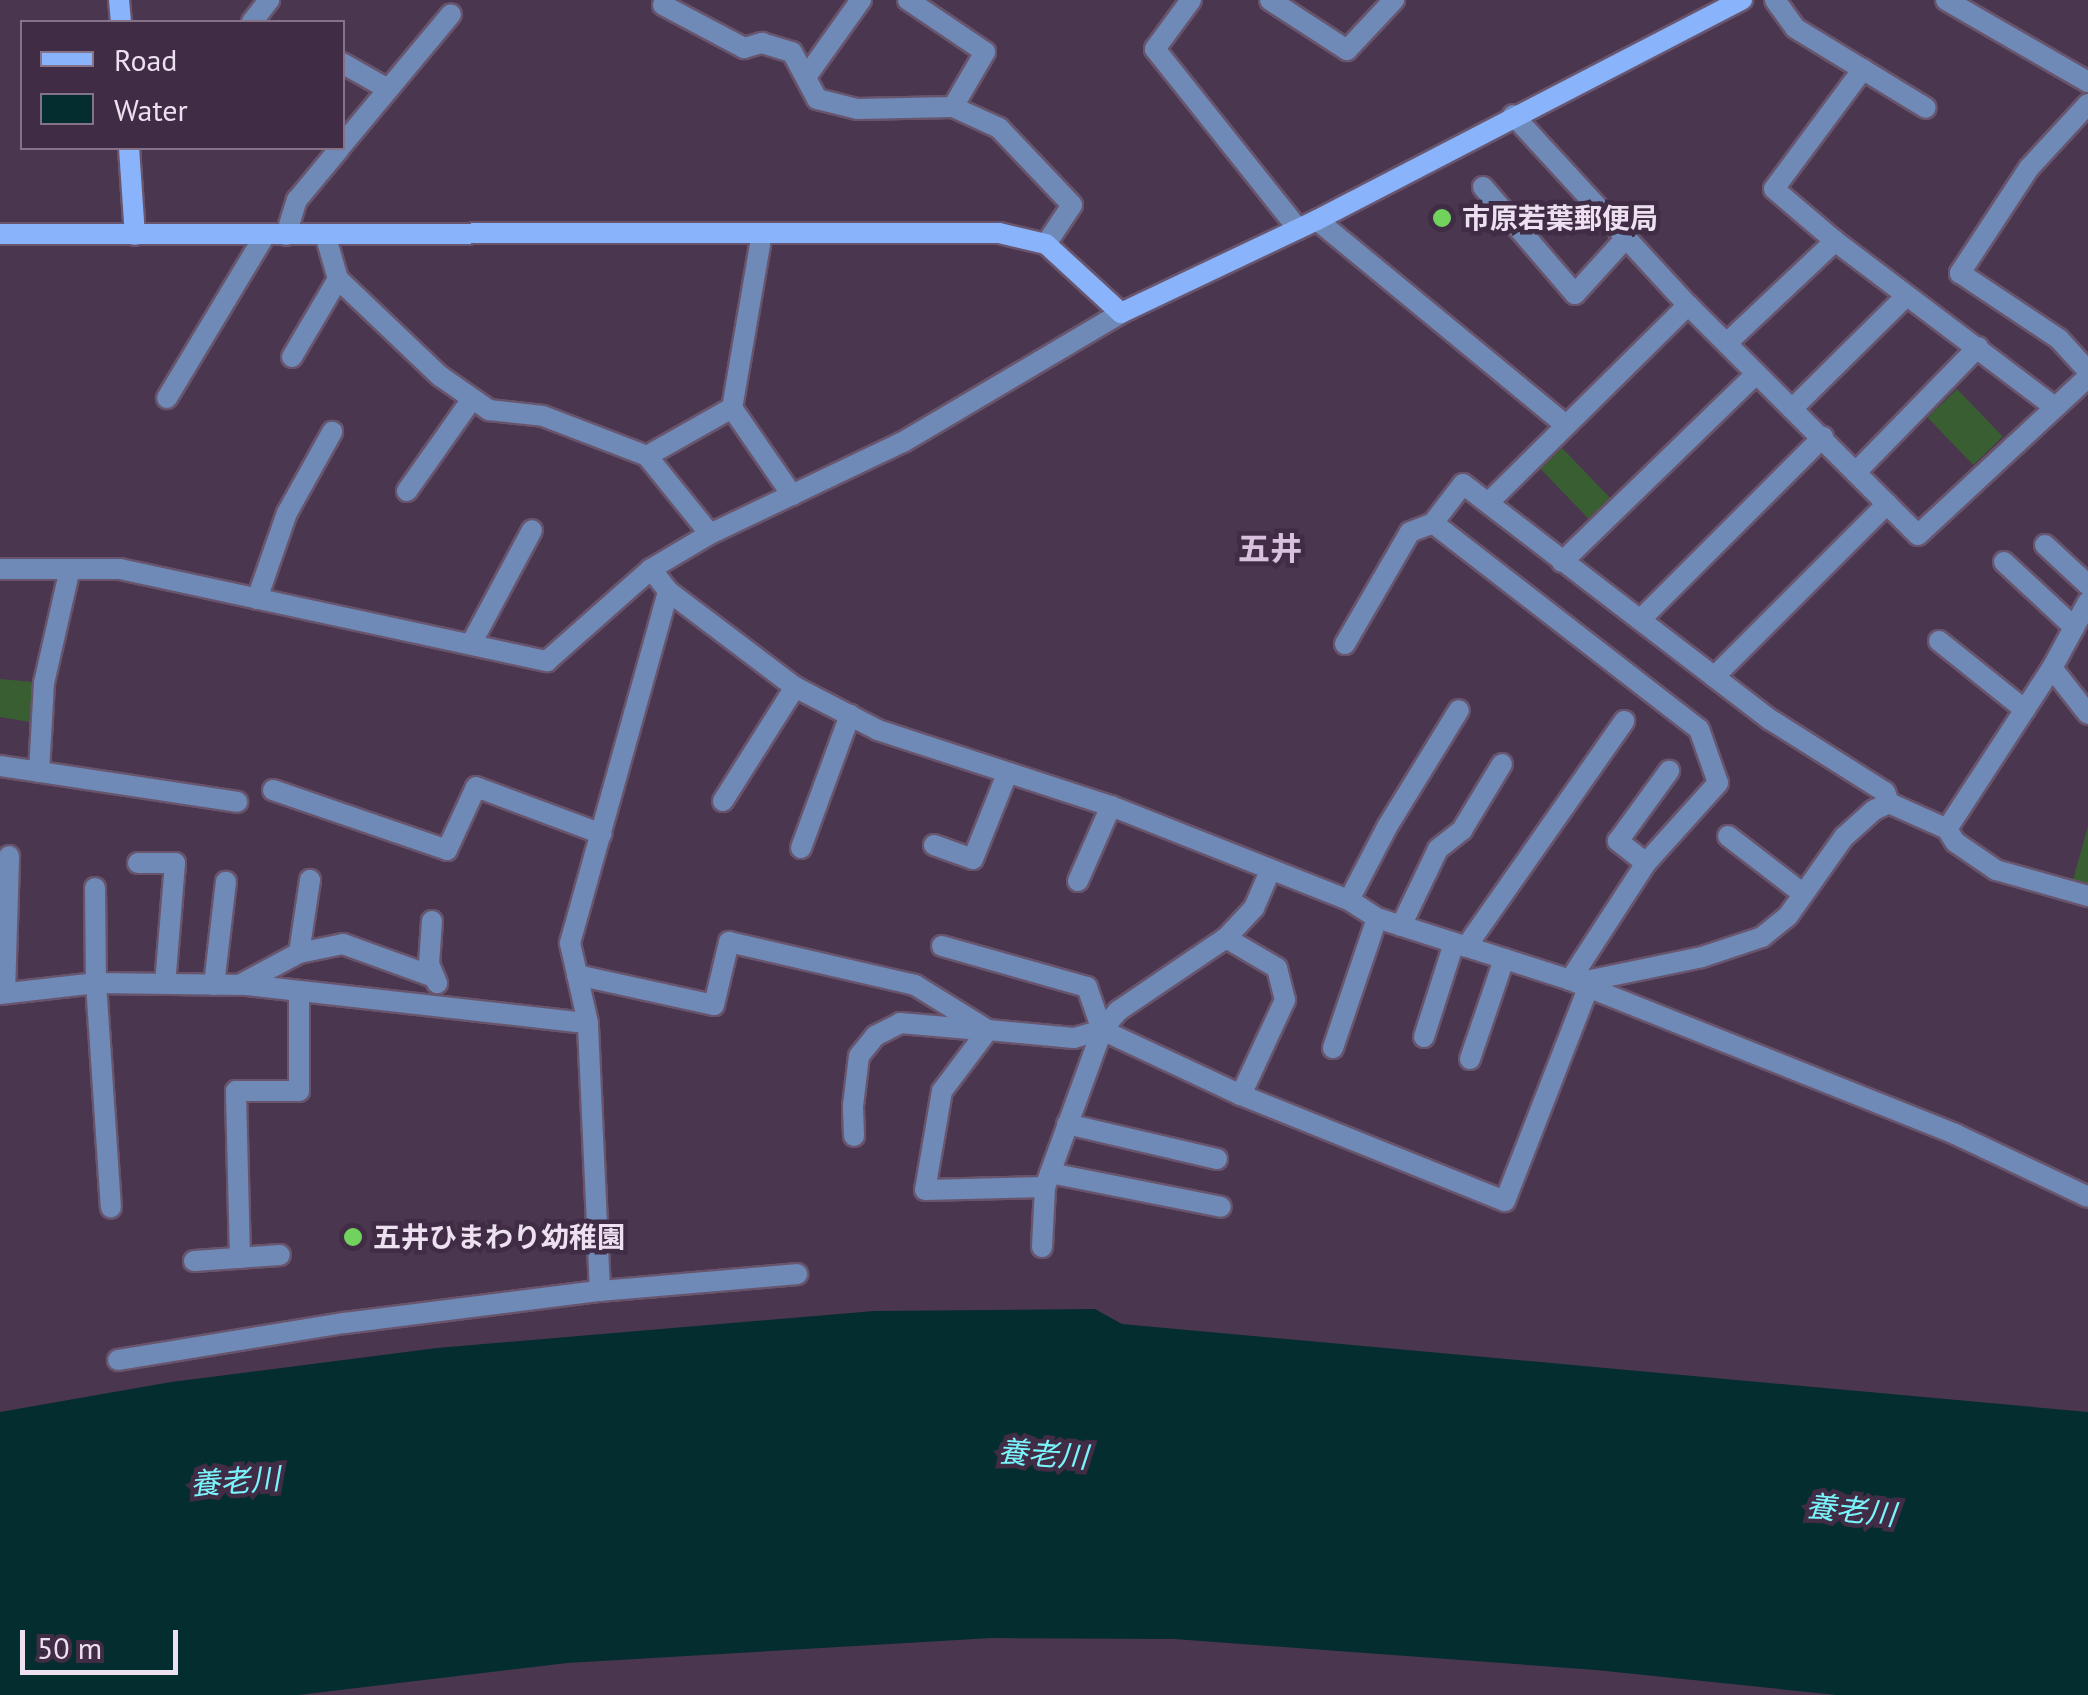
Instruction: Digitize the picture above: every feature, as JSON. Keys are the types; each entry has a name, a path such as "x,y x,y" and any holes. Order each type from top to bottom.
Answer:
{"street":[{"path":"254,20 269,0"},
{"path":"806,77 861,0"},
{"path":"908,0 986,52 953,107"},
{"path":"1191,0 1155,49 1307,224 1566,425"},
{"path":"1270,0 1347,50 1394,0"},
{"path":"0,569 120,569 547,661 650,569 710,534 903,442 1121,313 1307,224 1742,0"},
{"path":"1776,0 1795,28 1926,108"},
{"path":"1946,0 2088,82"},
{"path":"662,6 744,48 762,43 792,52 817,98 856,108 953,107 999,128 1072,205 1046,244"},
{"path":"345,141 451,14"},
{"path":"345,65 388,90"},
{"path":"1863,69 1774,189 1906,296 2053,406"},
{"path":"1513,115 1688,305 1730,342 1756,374 1858,470 1918,535 2088,374 2059,339 1960,273 2029,168 2088,104"},
{"path":"129,150 135,234"},
{"path":"167,398 297,200 338,150"},
{"path":"1483,187 1575,294 1626,238"},
{"path":"0,234 1000,232 1046,244 1121,313"},
{"path":"762,233 732,408 792,494"},
{"path":"325,234 338,279 440,376 489,410 544,416 647,456 710,534"},
{"path":"1730,342 1835,240"},
{"path":"292,358 338,279"},
{"path":"1794,407 1906,296"},
{"path":"1489,502 1688,305"},
{"path":"1858,470 1978,348"},
{"path":"1562,562 1756,374"},
{"path":"407,491 472,399"},
{"path":"647,456 732,408"},
{"path":"257,598 287,512 332,432"},
{"path":"1640,620 1823,437"},
{"path":"1344,644 1410,532 1433,523 1463,484 1771,720 1885,792 1889,803 1947,829 1955,842 1996,870 2088,896"},
{"path":"1714,677 1888,504"},
{"path":"854,1136 859,1056 876,1036 900,1024 1074,1038 1102,1030 1241,1095 1505,1201 1577,984 1646,863 1718,783 1699,729 1433,523"},
{"path":"471,644 532,530"},
{"path":"2045,545 2088,584"},
{"path":"2004,562 2074,627"},
{"path":"39,772 44,683 70,569"},
{"path":"650,569 668,591 794,687 878,730 1110,806 1350,900 1377,918 1577,984 1955,1134 2088,1197"},
{"path":"600,1291 588,1023 570,943 668,591"},
{"path":"1947,829 2052,668 2088,602"},
{"path":"1939,640 2025,710"},
{"path":"2052,668 2088,714"},
{"path":"724,801 794,687"},
{"path":"1350,900 1387,827 1459,710"},
{"path":"800,848 850,715"},
{"path":"1424,1037 1460,945 1624,722"},
{"path":"1401,926 1438,849 1462,830 1502,764"},
{"path":"0,766 237,802"},
{"path":"1646,863 1618,841 1669,771"},
{"path":"934,845 972,859 1007,774"},
{"path":"273,790 447,850 476,787 602,834"},
{"path":"1577,984 1702,957 1762,937 1788,916 1844,837 1874,810 1889,803"},
{"path":"1078,881 1110,806"},
{"path":"1728,836 1802,893"},
{"path":"9,856 2,994 96,983 240,986 588,1023"},
{"path":"138,864 175,863 165,984"},
{"path":"1042,1247 1047,1180 1102,1030 1118,1011 1226,938 1254,908 1270,871"},
{"path":"299,953 310,880"},
{"path":"214,985 226,882"},
{"path":"95,888 96,983 111,1207"},
{"path":"1333,1048 1377,918"},
{"path":"432,921 428,964 448,1008"},
{"path":"1226,938 1277,968 1284,1000 1241,1095"},
{"path":"577,975 714,1006 729,942 916,986 988,1030"},
{"path":"240,986 299,953 343,944 434,977"},
{"path":"942,946 1087,987 1102,1030"},
{"path":"1470,1059 1504,959"},
{"path":"240,1258 236,1091 298,1091 298,991"},
{"path":"988,1030 942,1091 924,1190 1047,1180 1221,1207"},
{"path":"1067,1124 1217,1159"},
{"path":"194,1262 280,1254"},
{"path":"118,1360 345,1323 600,1291 797,1274"}],"green space":[{"path":"1957,389 2003,436 1973,465 1928,417"},
{"path":"1562,448 1610,498 1588,518 1540,469"},
{"path":"0,679 44,683 42,724 0,717"},
{"path":"2088,826 2088,885 2073,880"}],"water":[{"name":"養老川","path":"1095,1309 1122,1324 2088,1412 2088,1695 1837,1695 1596,1670 1174,1639 992,1638 567,1663 298,1695 0,1695 0,1412 171,1382 437,1348 874,1311"}],"place":[{"name":"市原若葉郵便局","path":"1442,218"},
{"name":"五井ひまわり幼稚園","path":"353,1237"}],"district":[{"name":"五井","path":"1270,548"}]}
